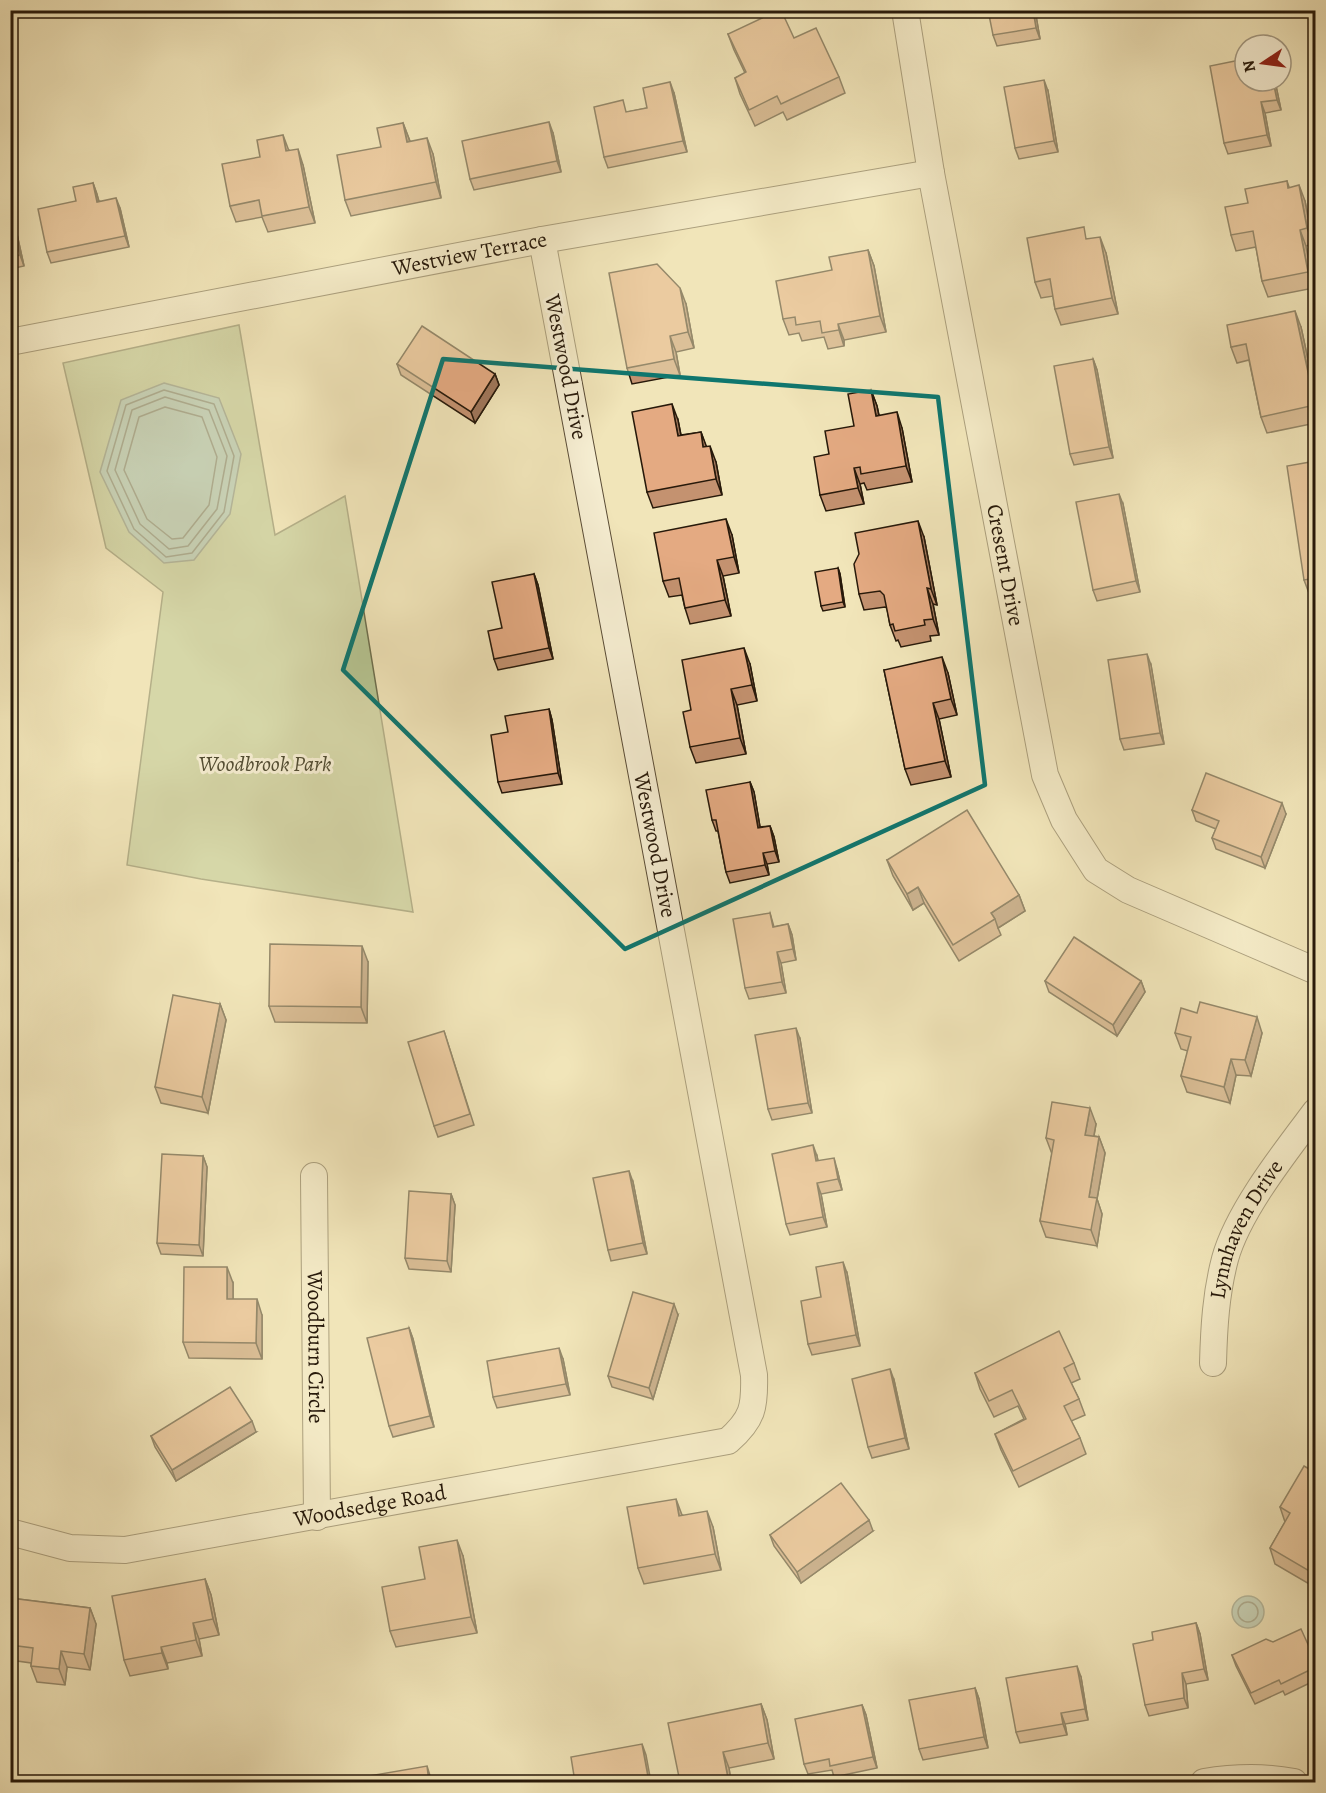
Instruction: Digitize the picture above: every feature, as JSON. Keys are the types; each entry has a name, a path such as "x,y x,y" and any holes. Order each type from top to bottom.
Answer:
{"street":[{"name":"Cresent Drive","path":"905,10 931,173 1045,775 1064,820 1096,870 1128,890 1316,971"},
{"name":"Westview Terrace","path":"10,342 542,240 931,173"},
{"name":"Westwood Drive","path":"542,240 754,1375 754,1403 745,1426 729,1442"},
{"name":"Lynnhaven Drive","path":"1213,1363 1215,1302 1225,1256 1242,1220 1277,1163 1316,1111"},
{"name":"Woodburn Circle","path":"314,1176 317,1517"},
{"name":"Woodsedge Road","path":"10,1532 70,1548 125,1550 729,1442"},
{"path":"1204,1782 1232,1777 1268,1777 1294,1782"}],"highlighted area":[{"path":"443,359 938,397 985,785 625,949 343,670"}],"green space":[{"name":"Woodbrook Park","path":"239,325 275,535 345,496 413,912 201,879 127,865 163,592 106,548 63,363"}],"water":[{"path":"164,383 219,398 241,454 230,514 194,560 164,563 129,532 100,472 121,400"},
{"path":"1248,1596 1259,1601 1264,1612 1259,1623 1248,1628 1237,1623 1232,1612 1237,1601"}],"building":[{"path":"779,10 794,38 816,28 839,77 781,104 777,96 749,110 735,78 746,72 728,34"},
{"path":"988,10 1033,10 1036,28 993,35"},
{"path":"1233,61 1233,93 1276,93 1277,100 1261,102 1267,135 1224,143 1210,66"},
{"path":"1044,80 1054,141 1015,148 1004,87"},
{"path":"670,82 683,141 604,157 594,107 623,100 626,112 647,108 643,88"},
{"path":"549,122 557,161 470,179 462,141"},
{"path":"403,123 407,142 427,138 436,182 345,200 337,155 381,147 377,128"},
{"path":"283,135 286,151 298,149 309,207 262,216 259,200 230,206 222,164 260,157 257,140"},
{"path":"1287,181 1288,188 1299,185 1307,228 1300,230 1308,272 1262,281 1253,231 1231,235 1225,207 1248,203 1245,189"},
{"path":"93,183 97,202 116,198 125,236 47,252 38,209 76,201 73,187"},
{"path":"10,214 20,255 10,257"},
{"path":"1084,227 1086,239 1100,237 1112,298 1055,309 1050,279 1035,282 1027,238"},
{"path":"868,250 880,316 838,324 839,330 822,333 820,321 796,325 795,317 783,319 776,281 832,270 829,257"},
{"path":"657,264 680,288 688,332 670,336 674,359 627,368 609,273"},
{"path":"1295,311 1315,405 1261,417 1246,344 1231,347 1227,325"},
{"path":"422,326 495,374 471,412 397,364"},
{"path":"1093,359 1109,447 1070,454 1054,366"},
{"path":"871,390 876,416 897,412 906,466 861,474 860,467 854,468 858,488 820,495 814,457 829,454 825,431 854,426 848,394"},
{"path":"672,404 678,436 701,432 703,447 710,446 716,479 647,492 632,412"},
{"path":"1316,461 1316,578 1304,580 1287,466"},
{"path":"1119,494 1136,581 1093,590 1076,502"},
{"path":"726,519 734,557 717,560 725,600 685,608 679,578 663,581 654,533"},
{"path":"918,521 931,589 927,588 933,619 924,620 925,625 895,631 893,624 890,625 884,595 880,591 859,594 854,564 859,554 855,533"},
{"path":"838,568 843,602 821,606 815,572"},
{"path":"534,574 549,648 494,659 488,631 502,628 492,582"},
{"path":"744,648 752,685 731,689 740,738 690,747 683,712 691,710 682,660"},
{"path":"1147,654 1160,733 1120,739 1108,660"},
{"path":"942,657 951,699 933,703 945,761 905,769 884,670"},
{"path":"549,709 558,773 498,782 491,735 508,732 505,716"},
{"path":"1206,773 1282,803 1261,857 1212,838 1219,821 1192,810"},
{"path":"750,782 758,828 770,826 775,851 763,853 765,865 726,872 716,820 712,820 706,790"},
{"path":"967,810 1019,895 991,913 995,919 953,945 918,887 907,894 887,860"},
{"path":"10,826 14,850 10,851"},
{"path":"10,886 12,959 10,959"},
{"path":"770,913 773,927 788,924 793,949 777,952 782,982 745,988 733,919"},
{"path":"1074,937 1141,981 1113,1025 1045,981"},
{"path":"270,944 362,946 361,1007 269,1006"},
{"path":"173,995 220,1004 202,1097 155,1087"},
{"path":"1200,1002 1257,1017 1245,1060 1231,1059 1224,1087 1181,1076 1191,1037 1175,1033 1181,1008 1197,1013"},
{"path":"10,1018 13,1019 10,1038"},
{"path":"796,1028 808,1103 768,1109 755,1035"},
{"path":"444,1031 470,1114 434,1126 408,1042"},
{"path":"1052,1102 1090,1108 1085,1135 1099,1137 1089,1197 1097,1198 1091,1230 1040,1221 1054,1140 1046,1138"},
{"path":"813,1145 816,1161 834,1158 838,1179 817,1183 823,1217 786,1224 772,1154"},
{"path":"162,1154 203,1156 199,1245 157,1243"},
{"path":"629,1171 643,1243 608,1250 593,1178"},
{"path":"409,1191 451,1194 447,1261 405,1258"},
{"path":"843,1262 856,1335 808,1344 801,1301 821,1297 816,1267"},
{"path":"184,1267 227,1267 227,1299 257,1299 256,1343 183,1342"},
{"path":"633,1292 674,1304 649,1388 608,1376"},
{"path":"409,1328 430,1416 389,1426 367,1338"},
{"path":"1059,1331 1074,1363 1064,1368 1079,1399 1064,1406 1080,1438 1013,1471 995,1434 1026,1419 1012,1390 989,1401 975,1373"},
{"path":"559,1348 566,1384 493,1397 487,1361"},
{"path":"890,1369 905,1438 868,1447 852,1379"},
{"path":"230,1387 252,1421 172,1470 151,1436"},
{"path":"1304,1466 1316,1473 1316,1575 1270,1548 1290,1513 1280,1507"},
{"path":"841,1483 869,1520 797,1572 770,1535"},
{"path":"676,1499 679,1516 707,1511 715,1554 638,1568 627,1507"},
{"path":"457,1540 471,1617 390,1631 382,1587 425,1579 419,1547"},
{"path":"205,1579 213,1619 193,1623 196,1640 161,1647 162,1653 124,1660 112,1596"},
{"path":"10,1598 90,1608 84,1654 61,1651 59,1669 31,1666 33,1648 10,1645"},
{"path":"1196,1623 1204,1669 1182,1673 1184,1698 1145,1705 1133,1644 1153,1640 1152,1632"},
{"path":"1301,1629 1316,1662 1316,1667 1281,1684 1279,1680 1251,1693 1232,1655 1266,1639 1273,1642"},
{"path":"1077,1666 1085,1709 1061,1713 1063,1724 1016,1732 1006,1678"},
{"path":"975,1688 984,1737 919,1749 909,1700"},
{"path":"761,1704 768,1743 723,1752 728,1778 705,1782 680,1782 668,1723"},
{"path":"862,1705 873,1757 830,1766 829,1759 804,1764 795,1719"},
{"path":"642,1744 649,1782 575,1782 571,1757"},
{"path":"427,1766 429,1782 340,1781"},
{"path":"538,1776 540,1782 511,1782"}]}
